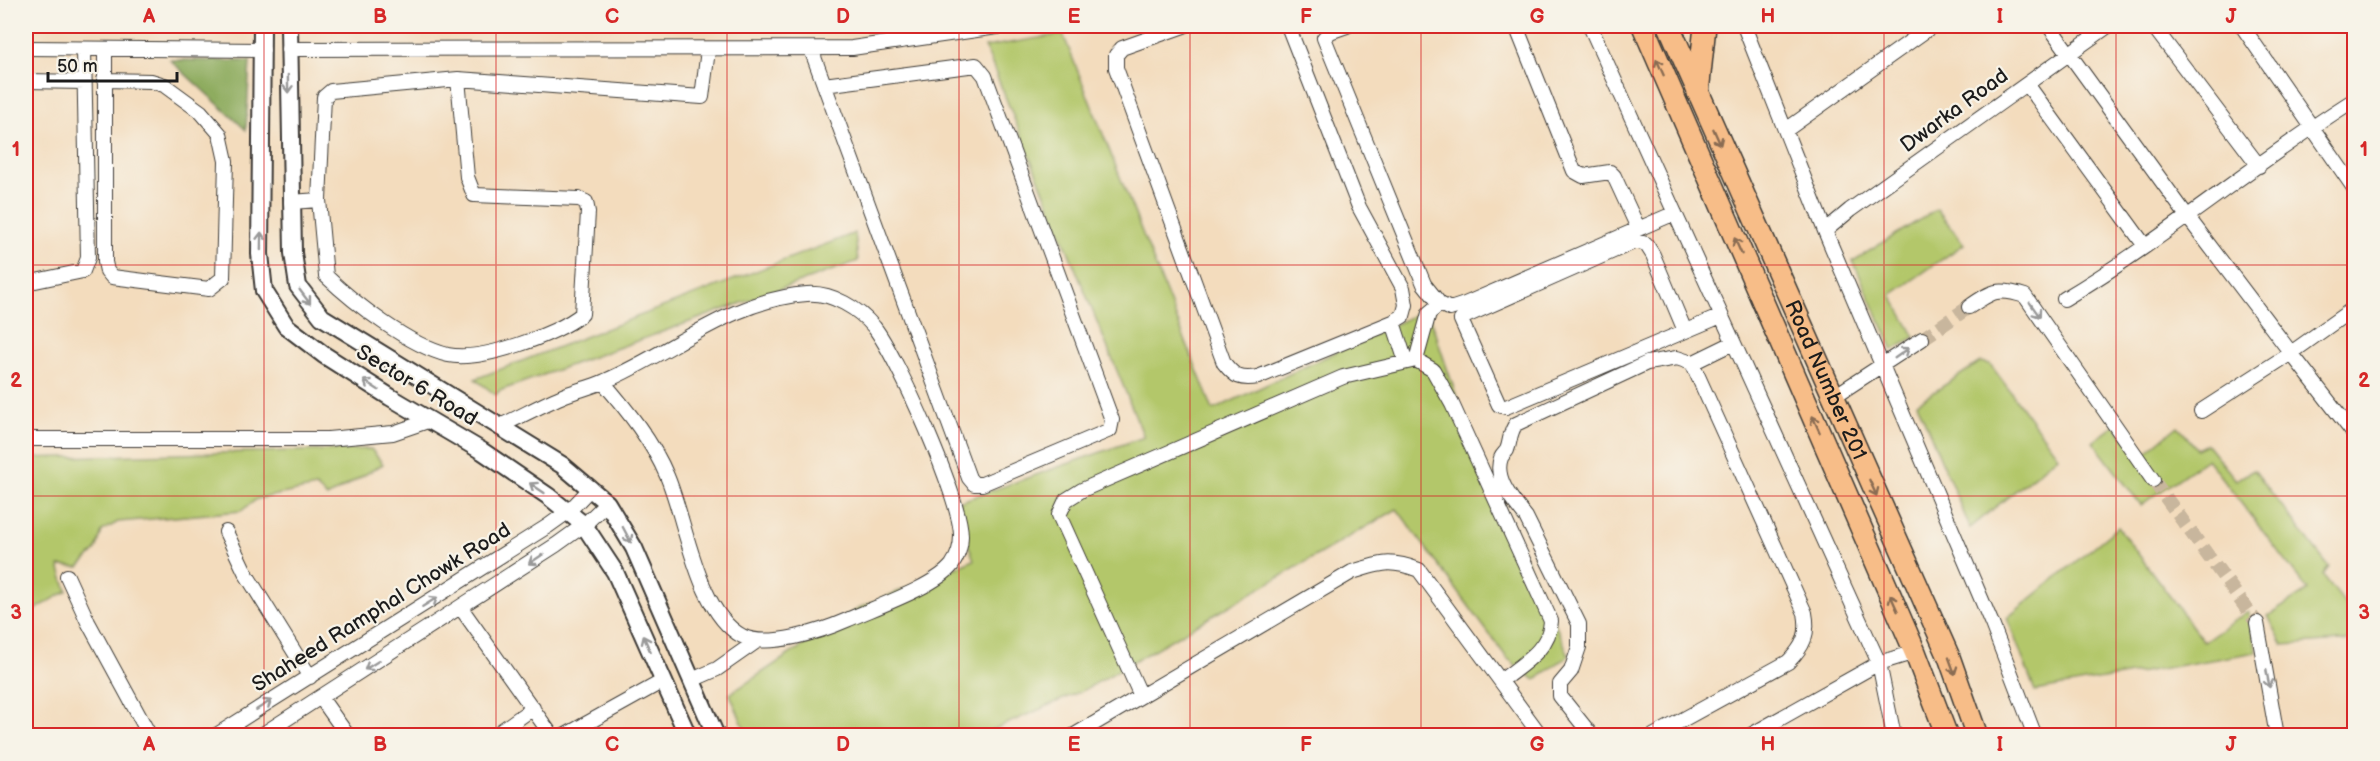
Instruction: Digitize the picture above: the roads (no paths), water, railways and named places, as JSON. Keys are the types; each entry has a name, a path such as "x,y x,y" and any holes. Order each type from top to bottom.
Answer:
{"main road":[{"name":"Road Number 201","path":"1669,26 1949,657 1977,735"},
{"path":"1698,95 1705,26"},
{"name":"Road Number 201","path":"1642,29 1916,652 1947,735"}],"street":[{"name":"Sector 6 Road","path":"262,26 260,254 264,291 286,326 324,355 482,451 569,511 584,525 615,572 688,735"},
{"name":"Sector 6 Road","path":"289,26 291,202 294,274 298,286 322,318 562,465 607,503 634,548 716,735"},
{"path":"912,26 915,40"},
{"path":"288,49 811,50 878,46 1004,26"},
{"path":"1184,26 1122,48 1116,55 1116,68 1224,363 1234,376 1244,379 1258,377 1393,322 1403,315 1406,305 1403,288 1359,207 1288,26"},
{"path":"1347,26 1330,32 1324,38 1424,284 1440,304 1450,309 1465,304 1516,284 1675,213"},
{"path":"1516,26 1574,171 1583,176 1606,172 1614,176 1638,228"},
{"path":"1590,26 1879,663 1894,735"},
{"path":"1744,26 1825,231 1992,624 2035,735"},
{"path":"1786,130 1932,26"},
{"path":"2049,26 2187,216 2291,353 2353,428"},
{"name":"Dwarka Road","path":"1825,231 1850,210 2108,26"},
{"path":"2153,26 2259,166"},
{"path":"2242,26 2355,188"},
{"path":"26,48 263,50"},
{"path":"26,282 83,271 88,258 84,49"},
{"path":"104,80 151,81 164,85 201,112 220,134 226,161 223,278 209,289 112,278 106,271 104,80 105,50"},
{"path":"459,79 467,177 474,195 579,198 586,202 588,212 582,314 531,342 492,352 450,356 418,343 348,297 326,276 319,200 324,97 331,91 459,79 702,97 708,50"},
{"path":"811,50 969,478 974,484 982,484 1110,430 1112,420 986,76 976,65 824,85"},
{"path":"26,81 85,81"},
{"path":"2027,84 2145,246"},
{"path":"2064,299 2105,274 2312,126 2355,100"},
{"path":"291,202 319,200"},
{"path":"1685,331 1653,255 1646,244 1636,241 1461,320 1499,405 1506,406 1721,316"},
{"path":"1969,307 1986,295 2006,290 2025,296 2153,480"},
{"path":"500,426 562,396 603,382 656,356 716,321 766,302 809,293 844,302 873,326 899,365 953,500 961,534 959,551 941,576 829,628 782,639 757,641 742,636 729,626 718,611 701,578 666,474 650,444 603,382"},
{"path":"1411,361 1429,313 1440,304"},
{"path":"2201,411 2291,353 2355,308"},
{"path":"1393,322 1411,361"},
{"path":"1833,396 1882,367 1922,339"},
{"path":"1592,735 1560,696 1560,684 1571,670 1579,647 1579,624 1526,517 1514,502 1500,476 1501,459 1507,450 1509,434 1516,424 1647,363 1677,358 1692,363 1733,343"},
{"path":"1141,696 1059,515 1066,500 1082,490 1343,377 1411,361 1433,370 1452,404 1551,621 1550,635 1538,652 1501,681"},
{"path":"1653,735 1788,662 1799,651 1807,627 1805,613 1692,363"},
{"path":"26,439 338,439 393,433 431,420"},
{"name":"Shaheed Ramphal Chowk Road","path":"215,735 569,511 591,488"},
{"name":"Shaheed Ramphal Chowk Road","path":"260,735 461,608 584,525 607,503"},
{"path":"226,532 246,574 310,677"},
{"path":"1073,735 1352,572 1383,562 1400,563 1419,570 1540,735"},
{"path":"67,576 93,631 150,735"},
{"path":"461,608 552,735"},
{"path":"1551,621 1573,612"},
{"path":"2257,623 2277,735"},
{"path":"692,680 717,669 757,641"},
{"path":"1749,735 1879,663 1916,652"},
{"path":"564,735 663,681"},
{"path":"321,698 344,734"},
{"path":"494,735 533,708"}],"tunnel":[{"path":"1922,339 1969,307"},
{"path":"2153,480 2257,623"}]}
